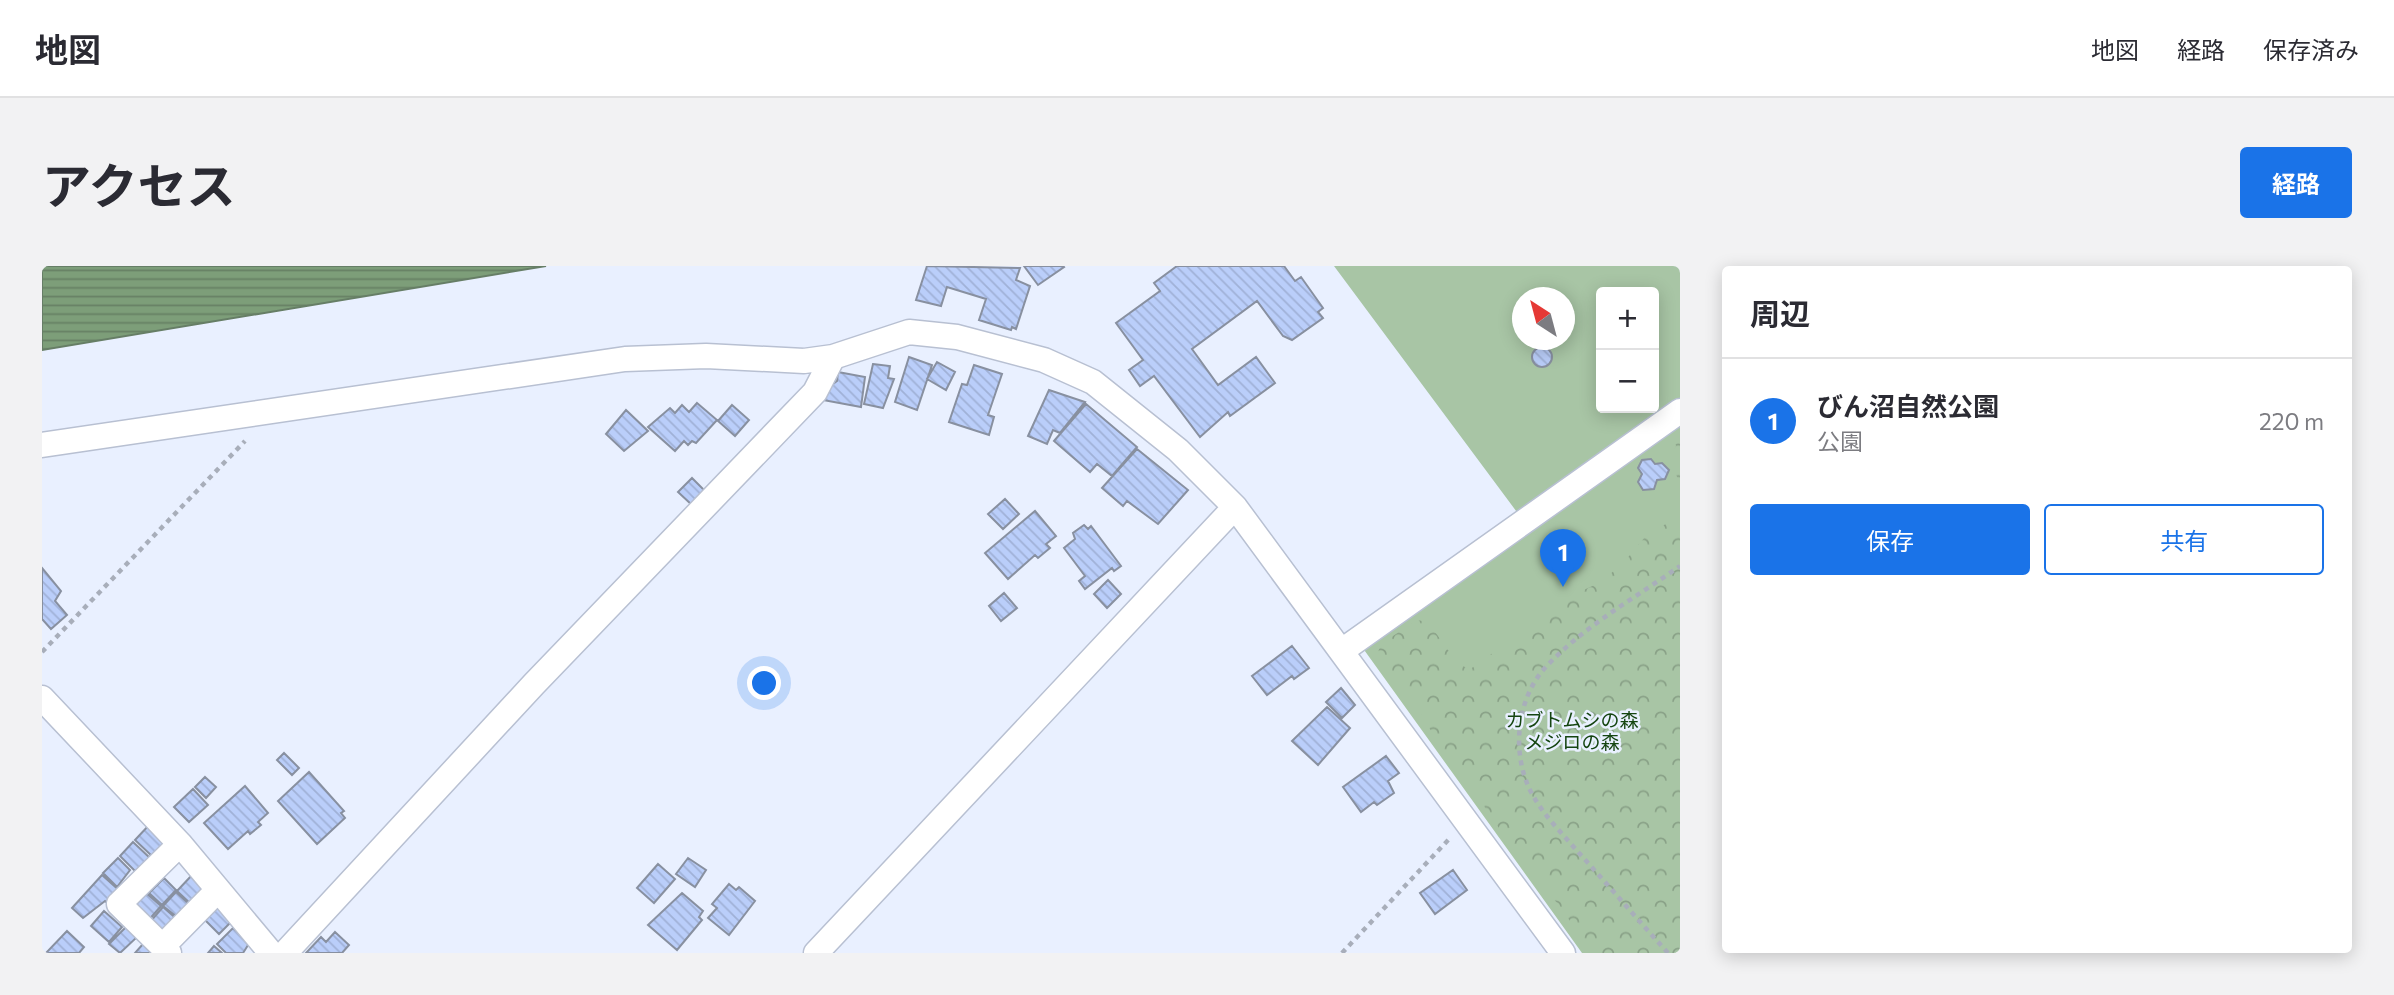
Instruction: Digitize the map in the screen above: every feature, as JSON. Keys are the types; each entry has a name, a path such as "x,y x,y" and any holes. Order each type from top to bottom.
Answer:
{"street":[{"path":"42,444 625,359 706,356 777,362 833,357 909,332 957,337 1035,357 1093,382 1178,450 1235,507 1343,650 1563,953"},
{"path":"285,953 543,674 815,392 833,357"},
{"path":"1343,650 1680,411"},
{"path":"816,953 1235,507"},
{"path":"42,698 180,844 271,953"},
{"path":"180,844 119,904 166,950 217,891"}],"path":[{"path":"42,652 250,436"},
{"path":"1668,953 1548,818 1530,789 1520,759 1519,729 1524,704 1543,671 1581,636 1680,566"},
{"path":"1342,953 1466,821"}],"green space":[{"path":"1334,266 1680,266 1680,953 1582,953 1362,647 1528,527"},
{"path":"1680,424 1680,483 1669,460 1676,446 1673,430"},
{"name":"カブトムシの森 メジロの森","path":"1680,515 1680,953 1602,953 1576,933 1565,912 1551,896 1539,868 1524,861 1485,808 1479,786 1443,752 1418,708 1404,694 1377,655 1381,644 1417,620 1428,622 1451,654 1469,670 1575,594 1601,582 1624,562 1645,537"}],"shaded area":[{"path":"42,266 546,266 42,350"}],"building":[{"path":"927,266 1020,268 1016,280 1030,286 1016,329 1012,327 1011,330 979,320 986,299 947,287 941,306 916,300"},
{"path":"1024,266 1063,266 1064,267 1038,285"},
{"path":"1177,266 1284,266 1295,281 1301,277 1323,308 1318,312 1323,318 1292,340 1283,336 1257,301 1192,349 1218,385 1256,357 1275,383 1230,416 1228,412 1200,437 1154,376 1140,386 1129,370 1143,360 1116,323 1160,291 1154,283"},
{"path":"1535,350 1549,350 1552,353 1552,361 1546,367 1538,367 1532,361 1532,353"},
{"path":"909,357 932,365 917,410 895,402"},
{"path":"937,362 955,372 946,390 927,379"},
{"path":"873,364 890,366 888,378 894,379 883,408 864,404"},
{"path":"974,365 1002,374 988,415 994,417 989,435 949,422 962,384 967,385"},
{"path":"838,372 865,377 861,407 823,400 825,390 837,381"},
{"path":"1049,390 1085,402 1060,433 1053,430 1047,444 1028,436"},
{"path":"697,403 717,420 696,443 692,441 688,445 684,441 675,451 648,427 670,408 675,413 682,405 689,412"},
{"path":"1086,404 1137,447 1112,476 1097,464 1090,472 1054,441"},
{"path":"732,405 749,420 735,436 718,421"},
{"path":"626,410 648,431 624,451 606,434"},
{"path":"1137,449 1188,490 1158,524 1127,501 1123,506 1102,488"},
{"path":"1651,459 1655,464 1662,463 1669,470 1665,479 1657,480 1654,489 1643,490 1638,482 1642,474 1638,468 1642,460"},
{"path":"692,478 705,491 692,505 678,492"},
{"path":"1005,499 1019,514 1003,529 988,514"},
{"path":"1035,511 1056,536 1046,544 1050,548 1038,558 1035,555 1008,579 985,553"},
{"path":"1084,525 1088,529 1091,526 1121,566 1114,571 1112,568 1085,589 1079,581 1085,576 1064,548 1075,539 1073,533"},
{"path":"42,568 61,591 55,601 67,615 51,629 42,619"},
{"path":"1108,580 1121,594 1107,608 1094,594"},
{"path":"1004,593 1017,608 1001,621 989,606"},
{"path":"1292,646 1309,668 1294,679 1292,676 1267,695 1252,676"},
{"path":"1341,688 1355,705 1342,718 1326,702"},
{"path":"1327,707 1350,728 1318,765 1292,741"},
{"path":"284,753 299,768 292,775 277,760"},
{"path":"1386,756 1399,773 1388,781 1394,793 1377,805 1374,802 1361,812 1343,787"},
{"path":"309,772 344,811 341,813 345,818 317,844 278,801"},
{"path":"205,777 216,787 206,798 195,787"},
{"path":"245,786 268,813 258,822 261,825 250,834 248,831 228,849 204,823"},
{"path":"193,789 208,805 189,822 174,807"},
{"path":"150,824 167,843 154,858 135,840"},
{"path":"133,842 151,859 135,871 120,856"},
{"path":"118,858 130,870 117,887 103,873"},
{"path":"688,858 706,870 695,887 676,874"},
{"path":"658,864 675,879 654,903 637,888"},
{"path":"1453,870 1467,890 1435,914 1420,893"},
{"path":"193,874 205,893 193,906 177,891"},
{"path":"102,875 121,892 110,905 105,901 83,918 72,908"},
{"path":"164,878 176,890 162,905 149,893"},
{"path":"729,884 736,890 739,887 755,901 729,935 708,918 717,908 712,904"},
{"path":"145,892 161,906 147,922 133,909"},
{"path":"176,892 189,904 177,917 163,906"},
{"path":"682,893 703,911 699,917 702,920 677,950 648,925"},
{"path":"215,904 232,921 219,934 202,917"},
{"path":"163,907 179,921 166,935 149,923"},
{"path":"104,911 122,927 109,942 91,926"},
{"path":"127,926 136,938 120,953 109,944"},
{"path":"233,928 250,942 243,953 226,953 217,944"},
{"path":"67,931 84,947 79,953 46,953"},
{"path":"335,932 349,945 342,953 306,953 321,937 326,942"},
{"path":"143,944 153,953 135,953"},
{"path":"214,946 222,953 208,953"}],"place":[{"name":"びん沼自然公園","path":"1563,587"}]}
